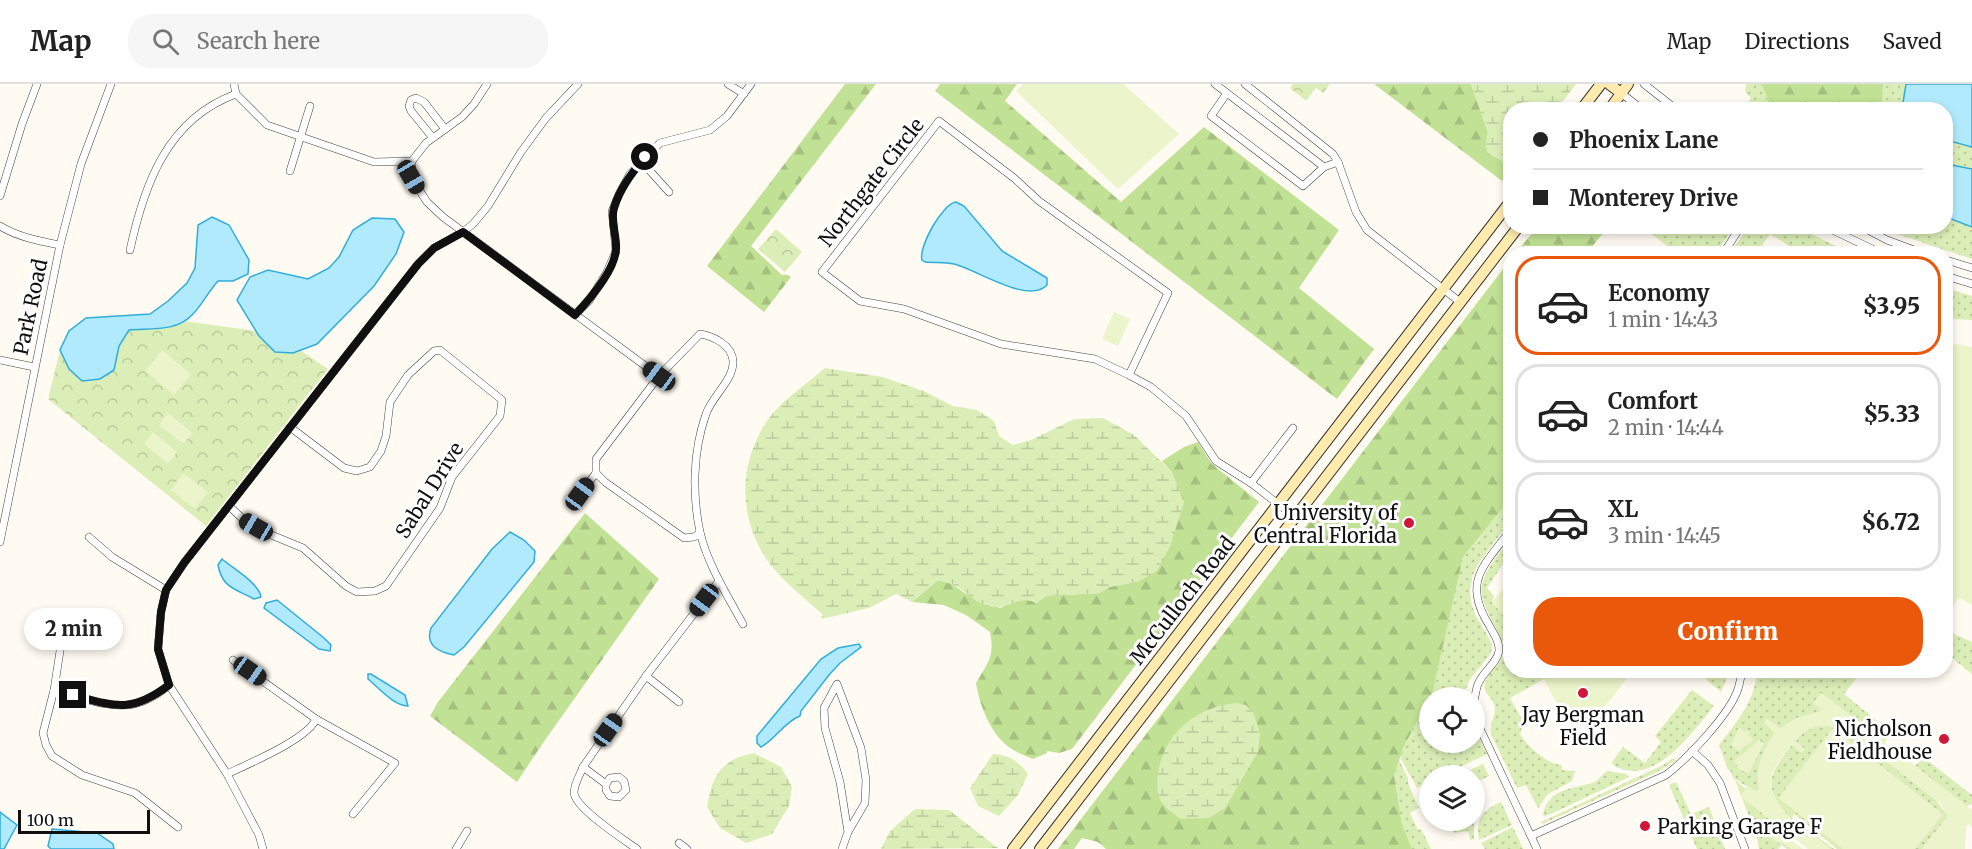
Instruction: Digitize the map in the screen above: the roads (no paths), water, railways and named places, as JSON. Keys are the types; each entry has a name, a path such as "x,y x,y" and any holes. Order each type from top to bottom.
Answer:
{"main road":[{"path":"1587,102 1601,84"},
{"path":"1609,84 1621,93"},
{"path":"1615,102 1628,84"},
{"name":"McCulloch Road","path":"1013,849 1503,211"},
{"name":"McCulloch Road","path":"1504,246 1513,234"},
{"name":"McCulloch Road","path":"1040,849 1503,247"}],"street":[{"path":"0,196 37,84"},
{"name":"Park Road","path":"0,542 60,245 81,164 111,84"},
{"path":"234,84 236,94 267,125 374,162 412,161"},
{"path":"487,84 462,117 426,143 412,161 411,177 427,202 463,232 659,376"},
{"path":"263,849 259,835 227,774 169,685 158,649 161,612 166,590 184,563 418,264 434,248 463,232 488,206 520,152 546,118 578,84"},
{"path":"728,84 744,94"},
{"path":"575,315 589,301 607,272 616,251 612,211 630,174 660,143 711,130 727,116 751,84"},
{"path":"1215,84 1324,167"},
{"path":"1245,84 1328,149 1338,162 1356,212 1367,230 1460,303"},
{"path":"1644,84 1667,102"},
{"path":"1227,93 1211,116 1303,186 1324,167 1338,162"},
{"path":"1621,93 1633,102"},
{"path":"130,250 136,219 153,172 159,163 183,128 204,109 236,94"},
{"path":"433,138 411,111 409,106 411,100 416,98 424,102 445,129"},
{"path":"290,171 310,106"},
{"name":"Northgate Circle","path":"1129,375 1168,293 1039,201 1014,178 939,121 822,272 860,301 904,309 1001,344 1095,359 1129,375 1151,387 1186,416 1216,461 1251,483 1295,517"},
{"path":"641,161 669,192"},
{"path":"0,226 29,238 60,245"},
{"path":"1841,234 1866,246"},
{"path":"1875,234 1903,246"},
{"path":"1953,262 1972,268"},
{"path":"1953,278 1972,284"},
{"path":"580,494 596,473 596,459 659,376 700,334 710,335 718,340 731,352 733,362 730,375 707,410 701,429 695,478 700,533 719,580 743,624"},
{"name":"Sabal Drive","path":"229,506 243,519 269,534 303,548 346,586 357,592 375,591 386,586 440,508 452,477 500,416 502,400 440,350 434,351 408,375 390,402 386,436 381,451 370,467 357,471 344,468 290,427"},
{"path":"0,360 34,367"},
{"path":"1251,483 1293,428"},
{"path":"596,473 605,482 684,538 694,537 700,533"},
{"path":"0,488 10,491"},
{"path":"89,537 112,557 166,590"},
{"path":"1477,687 1496,659 1499,650 1498,640 1480,612 1476,588 1479,575 1503,541"},
{"path":"637,849 583,808 576,799 574,791 583,766 646,676 719,580"},
{"path":"62,638 54,690 43,733 52,756 82,775 135,794 178,827"},
{"path":"233,660 316,719 395,763 353,814"},
{"path":"646,676 679,702"},
{"path":"1531,836 1665,775 1677,766 1727,709 1738,690 1740,678"},
{"path":"842,849 848,832 865,803 866,780 861,748 837,684 824,708 825,728 840,782 848,832"},
{"path":"54,690 122,706 140,703 154,697 169,685"},
{"path":"227,774 302,735 316,719"},
{"path":"1485,739 1538,849"},
{"path":"1692,751 1708,765 1720,783 1745,849"},
{"path":"583,766 606,784"},
{"path":"456,849 467,831"},
{"path":"679,843 687,849"}],"water":[{"path":"1906,84 1972,84 1972,147 1953,142 1953,102 1903,102"},
{"path":"1953,165 1972,169 1972,227 1953,220"},
{"path":"956,202 964,206 1002,251 1047,278 1047,285 1038,290 1028,291 1002,284 954,264 922,260 924,246 938,217"},
{"path":"212,217 229,225 249,260 248,274 233,281 218,281 196,311 178,324 171,327 129,330 119,346 114,370 100,379 82,381 69,369 60,350 69,331 86,318 150,314 168,301 187,283 195,268 198,225"},
{"path":"372,218 395,219 404,232 396,254 374,286 317,344 293,353 275,352 259,336 237,300 250,277 268,270 308,279 329,268 339,257 353,230"},
{"path":"510,532 524,540 535,551 534,562 464,647 454,655 438,650 431,643 431,628 492,549"},
{"path":"222,559 250,581 261,597 254,599 226,583 218,565"},
{"path":"277,600 324,638 331,645 330,651 319,649 264,608 266,603"},
{"path":"859,644 861,647 829,675 801,711 800,716 789,722 761,747 757,743 757,736 821,659 838,648"},
{"path":"368,674 405,695 408,706 397,703 387,696 368,679"},
{"path":"0,812 17,825 4,849 0,849"},
{"path":"52,829 97,833 113,844 114,849 51,849 48,846"}],"place":[{"name":"University of Central Florida","path":"1409,523"},
{"name":"Jay Bergman Field","path":"1583,693"},
{"name":"Nicholson Fieldhouse","path":"1944,739"},
{"name":"Parking Garage F","path":"1645,826"}]}
